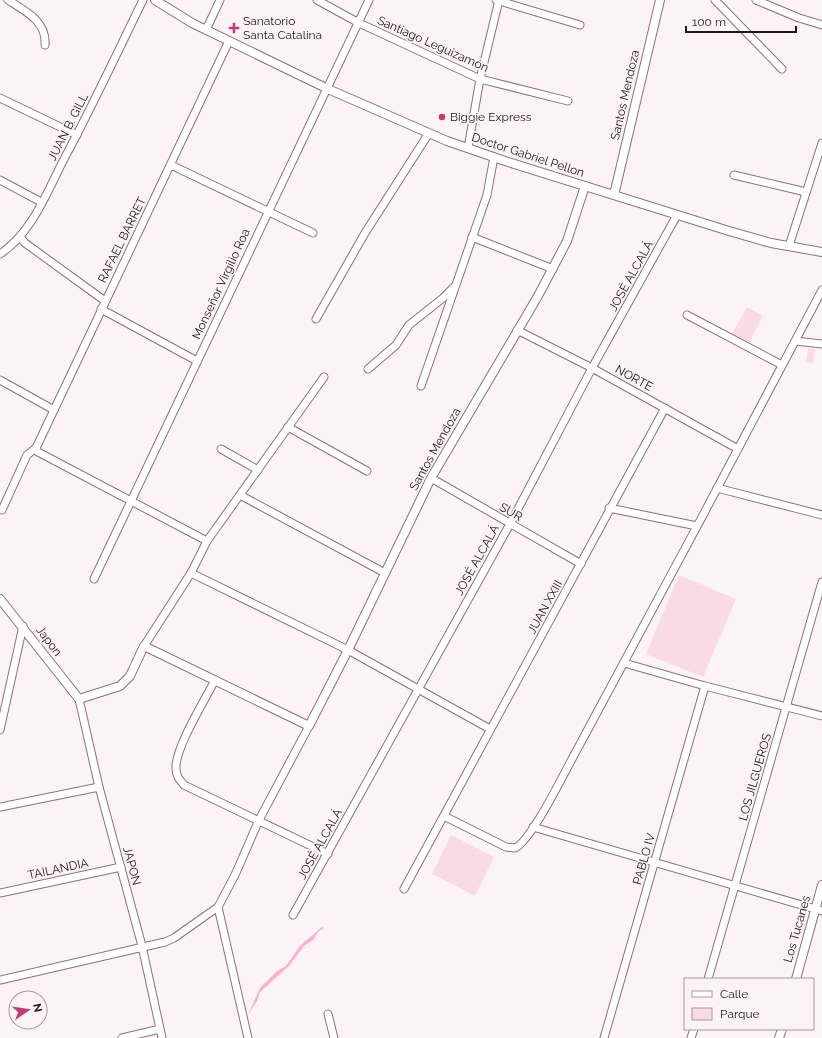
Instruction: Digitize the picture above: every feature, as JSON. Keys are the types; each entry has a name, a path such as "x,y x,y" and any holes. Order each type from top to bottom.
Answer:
{"street":[{"path":"8,0 38,20 46,39 45,45"},
{"name":"JUAN B. GILL","path":"0,254 13,245 20,237 42,202 77,135 143,0"},
{"name":"Doctor Gabriel Pellon","path":"155,0 206,30 328,89 429,133 468,148 677,215 771,243 822,252"},
{"path":"206,30 220,0"},
{"name":"Santiago Leguizamón","path":"317,0 359,23 480,78 568,101"},
{"name":"Monseñor Virgilio Roa","path":"94,579 369,0"},
{"path":"468,148 480,78 498,0 580,25"},
{"name":"Santos Mendoza","path":"614,195 660,0"},
{"path":"715,0 782,68"},
{"path":"756,0 799,18 822,25"},
{"name":"RAFAEL BARRET","path":"2,510 27,456 36,448 229,41"},
{"path":"0,98 77,135"},
{"path":"316,319 365,233 429,133"},
{"path":"789,246 822,142"},
{"path":"421,386 487,195 494,157"},
{"path":"171,165 313,233"},
{"path":"734,175 806,192"},
{"path":"0,180 42,202"},
{"name":"Santos Mendoza","path":"309,726 348,650 431,478 568,241 585,186"},
{"name":"JOSÉ ALCALÁ","path":"293,916 510,524 592,368 677,215"},
{"path":"20,237 25,243 105,301"},
{"path":"472,237 553,269"},
{"path":"368,369 396,345 409,325 443,298 456,285"},
{"path":"444,816 510,848 519,846 533,827 624,663 822,290"},
{"path":"101,309 197,361"},
{"path":"688,315 782,365"},
{"name":"NORTE","path":"517,330 592,368 738,449"},
{"path":"796,341 822,344"},
{"path":"79,699 120,686 130,676 144,646 191,573 208,541 324,377"},
{"path":"0,380 54,410"},
{"name":"JUAN XXIII","path":"404,889 665,408"},
{"path":"288,427 367,471"},
{"path":"36,448 38,452 208,541"},
{"path":"222,450 258,470"},
{"name":"SUR","path":"431,478 581,564"},
{"path":"717,488 822,515"},
{"path":"240,495 385,573"},
{"path":"610,508 697,526"},
{"path":"191,573 348,650 490,729"},
{"name":"LOS JILGUEROS","path":"708,978 822,582"},
{"name":"Japon","path":"0,599 23,626 79,699"},
{"path":"0,730 23,626"},
{"path":"0,980 174,938 218,907 235,875 259,820 309,726 144,646"},
{"path":"624,663 705,686 822,716"},
{"path":"215,680 179,752 176,767 178,779 184,785 328,854"},
{"name":"PABLO IV","path":"604,1038 705,686"},
{"name":"JAPON","path":"79,699 99,787 142,946 162,1038"},
{"path":"0,807 99,787"},
{"path":"533,827 818,910"},
{"name":"TAILANDIA","path":"0,893 121,867"},
{"name":"Los Tucanes","path":"796,978 818,910 822,885"},
{"path":"218,907 248,1038"},
{"path":"328,1014 334,1038"},
{"path":"122,1038 160,1029"}],"green space":[{"path":"747,307 763,316 749,343 732,334"},
{"path":"808,348 815,349 813,363 806,362"},
{"path":"679,575 736,599 703,677 646,654"},
{"path":"451,835 494,857 475,896 432,874"}],"shaded area":[{"path":"322,927 324,928 318,932 313,940 304,946 289,966 260,992 257,1001 248,1015 260,988 277,971 286,966 300,946"}],"place":[{"name":"Sanatorio Santa Catalina","path":"234,28"},
{"name":"Biggie Express","path":"442,117"}]}
